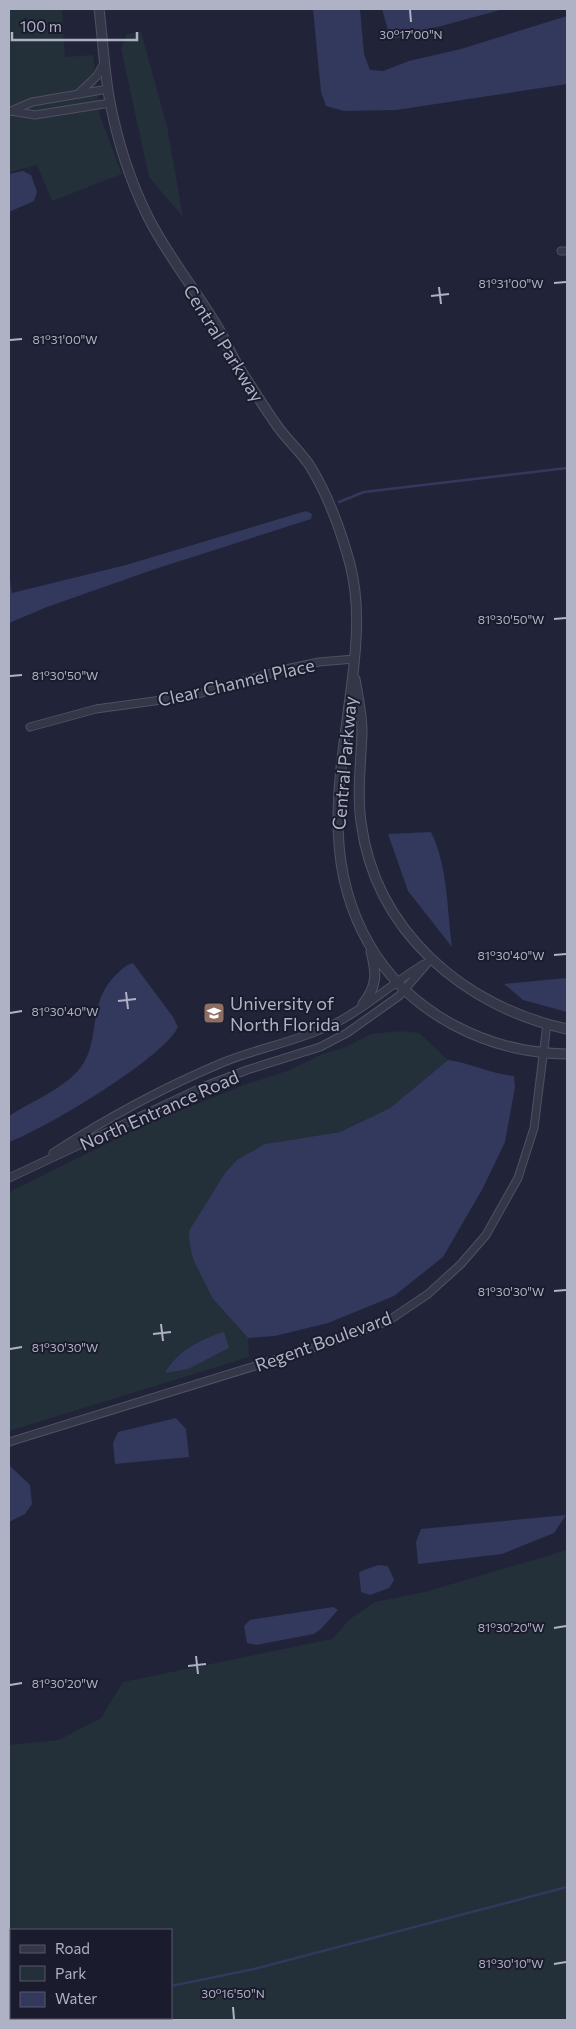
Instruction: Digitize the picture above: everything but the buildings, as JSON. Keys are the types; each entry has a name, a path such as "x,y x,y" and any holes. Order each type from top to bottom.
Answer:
{"street":[{"name":"Central Parkway","path":"99,9 110,103 133,181 151,222 178,270 219,330 236,362 279,429 310,466 338,524 356,596 357,630 336,824 339,864 347,896 370,947 396,981 423,1006 461,1030 489,1042 542,1053 567,1054"},
{"path":"77,94 97,76 105,61"},
{"path":"10,111 32,102 108,89"},
{"path":"10,111 35,115 110,103"},
{"name":"Clear Channel Place","path":"30,727 96,708 191,696 286,669 319,662 354,659"},
{"name":"Central Parkway","path":"353,669 361,714 359,804 366,847 382,889 395,914 431,959 464,986 490,1003 517,1015 567,1029"},
{"path":"363,1004 374,988 376,980 370,947"},
{"name":"North Entrance Road","path":"36,1165 107,1120 188,1079 226,1062 317,1032 337,1022 431,959"},
{"name":"North Entrance Road","path":"9,1178 208,1085 320,1047 366,1022 405,990 431,959"},
{"name":"Regent Boulevard","path":"9,1442 319,1346 388,1321 428,1294 461,1264 486,1235 518,1178 534,1128 546,1024"},
{"path":"188,1079 198,1084 208,1085"}],"green space":[{"path":"9,9 62,9 65,57 93,55 100,116 122,174 52,201 37,165 9,172"},
{"path":"141,32 167,126 183,217 149,177 121,49 127,34"},
{"path":"400,1031 419,1033 448,1060 390,1108 340,1132 265,1144 189,1231 213,1299 248,1338 249,1357 9,1431 9,1192 149,1123 244,1085 287,1071 323,1054 346,1047 371,1034"},
{"path":"567,1550 567,2020 9,2020 9,1745 59,1740 101,1718 123,1682 332,1639 350,1619 375,1602 425,1592"}],"water":[{"path":"313,9 360,9 364,54 370,70 383,71 409,61 461,49 567,16 567,84 396,110 344,111 326,106 321,92"},
{"path":"382,9 504,9 393,39 389,34"},
{"path":"23,171 31,175 37,192 34,201 9,212 9,174"},
{"path":"306,511 312,514 311,519 155,569 47,607 9,623 9,573 12,593 126,565"},
{"path":"431,832 437,845 444,874 452,947 408,891 388,834"},
{"path":"133,963 173,1017 178,1027 168,1040 150,1056 101,1092 74,1109 9,1142 9,1116 66,1082 81,1067 91,1045 97,1010 106,987 125,966"},
{"path":"567,978 567,1012 523,1000 504,984"},
{"path":"448,1060 514,1076 515,1087 505,1142 483,1188 443,1257 394,1296 328,1323 275,1336 248,1338 213,1299 193,1259 190,1245 189,1231 225,1173 237,1160 265,1144 340,1132 390,1108"},
{"path":"224,1332 229,1348 188,1369 165,1373 176,1358 190,1347"},
{"path":"176,1418 186,1429 189,1457 115,1464 113,1443 118,1432"},
{"path":"9,1465 30,1485 32,1504 25,1514 9,1522"},
{"path":"566,1515 554,1533 502,1554 418,1564 416,1542 421,1529"},
{"path":"378,1565 388,1566 394,1580 389,1588 370,1595 361,1592 359,1572"},
{"path":"333,1607 338,1610 314,1634 256,1645 247,1643 244,1626 250,1620"}],"waterway":[{"path":"339,502 364,492 567,468"},
{"path":"172,1986 254,1969 567,1887"}],"place":[{"name":"University of North Florida","path":"214,1013"}]}
